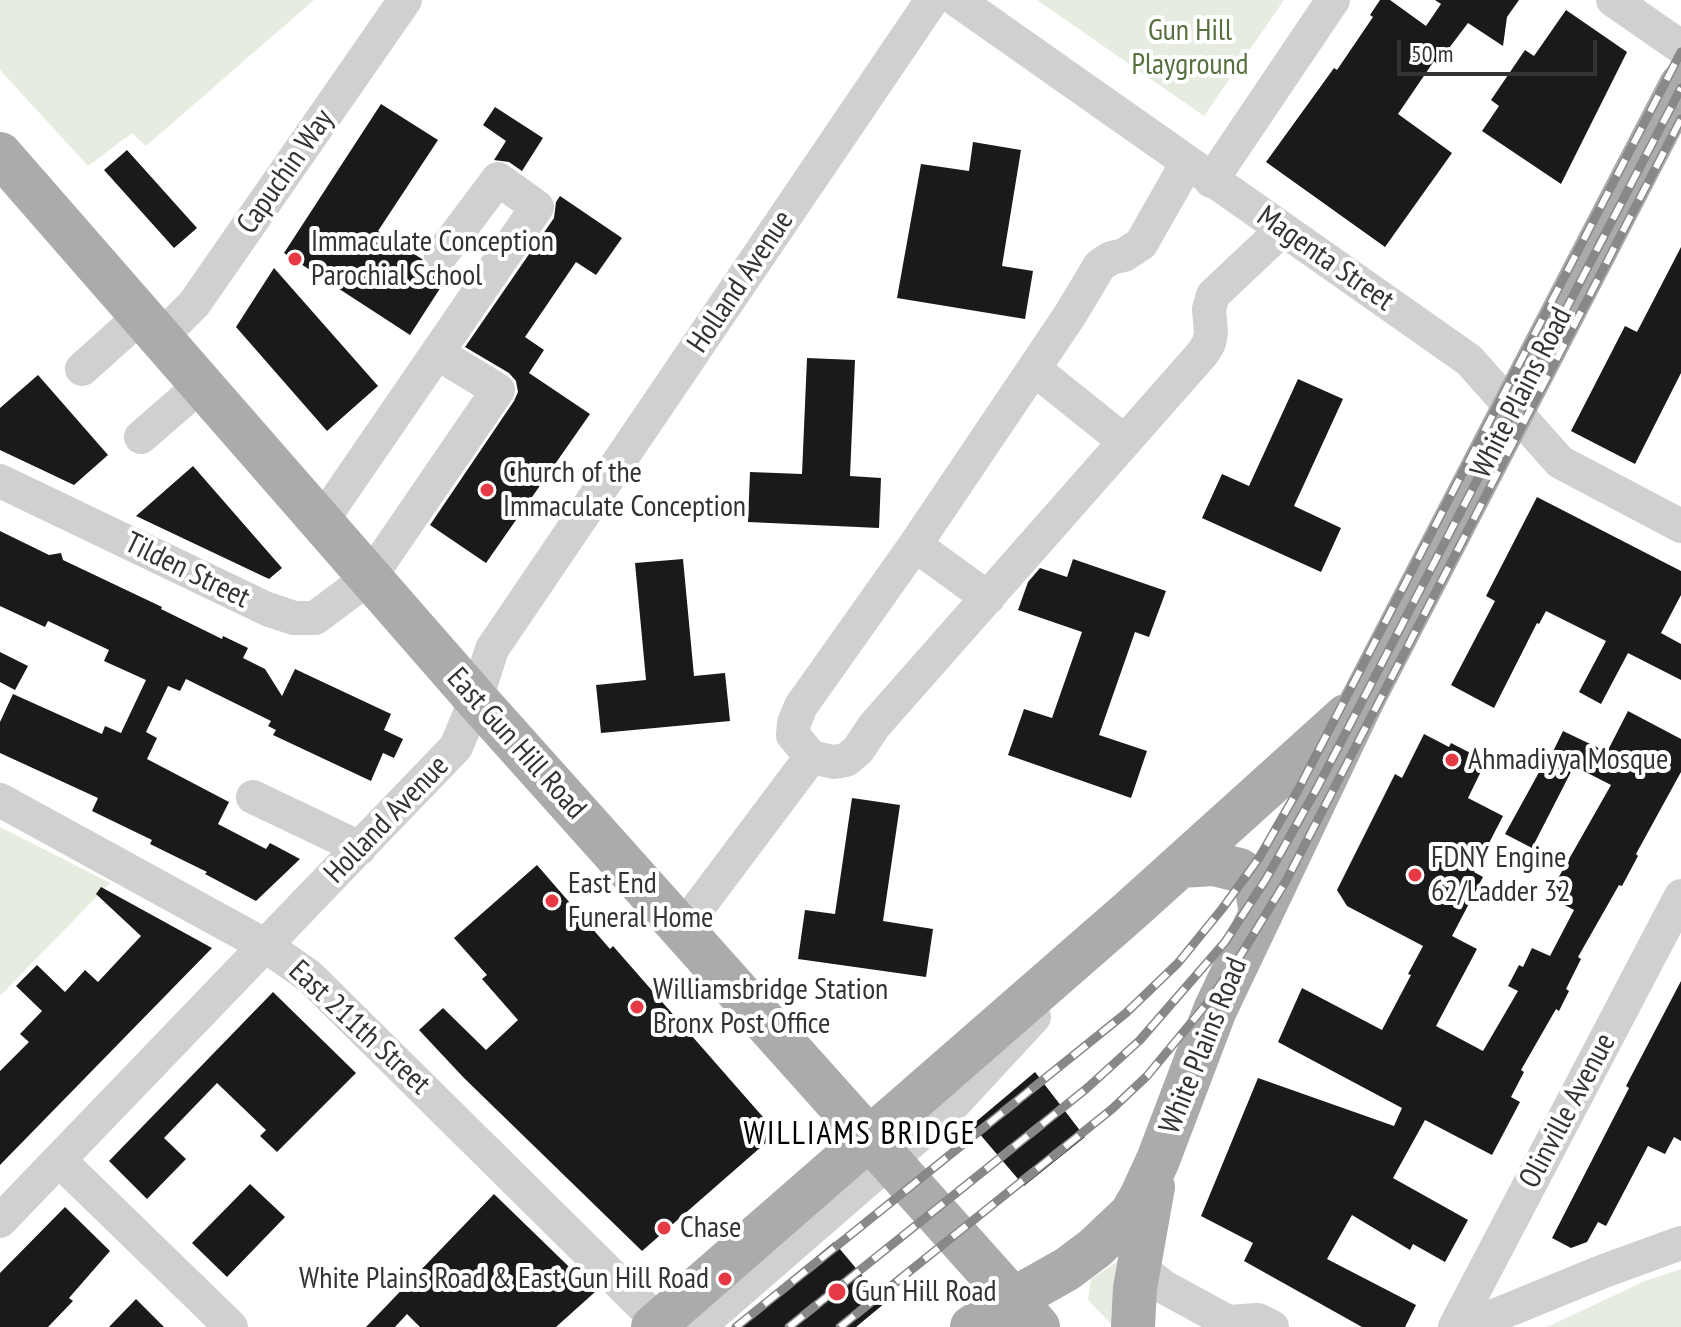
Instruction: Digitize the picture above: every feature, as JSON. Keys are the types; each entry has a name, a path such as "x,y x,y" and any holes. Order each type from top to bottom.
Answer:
{"main road":[{"name":"White Plains Road","path":"972,1327 1025,1313 1067,1269 1131,1214 1158,1160 1215,1010 1362,701 1676,106"},
{"name":"East Gun Hill Road","path":"0,154 476,699 1025,1313"},
{"name":"White Plains Road","path":"659,1325 880,1149 1131,910 1362,701"},
{"path":"1180,866 1214,864 1239,870 1247,875 1257,890 1261,914"},
{"path":"1133,1327 1138,1267 1158,1160"}],"street":[{"name":"Capuchin Way","path":"82,369 194,304 405,0"},
{"name":"Holland Avenue","path":"0,1221 456,747 492,649 932,0"},
{"name":"Magenta Street","path":"957,0 1469,360 1560,462 1681,526"},
{"path":"1283,229 1213,295 1209,309 1209,343 874,726 858,750 846,760 834,762 811,757 793,735 801,706 915,545 1070,315 1100,265 1135,250 1333,0"},
{"path":"1613,0 1681,47"},
{"path":"321,522 537,207 498,179 441,255"},
{"name":"Tilden Street","path":"0,481 267,609 294,618 315,618 370,577 498,390 437,353"},
{"path":"1034,369 1124,441"},
{"path":"141,437 201,385"},
{"path":"915,545 988,598"},
{"path":"682,929 811,757"},
{"path":"253,797 360,848"},
{"name":"East 211th Street","path":"0,800 266,946 309,976 659,1325"},
{"name":"Olinville Avenue","path":"1455,1327 1681,896"},
{"path":"59,1160 231,1327"},
{"path":"1467,1327 1681,1243"},
{"path":"1138,1267 1164,1287 1185,1313 1261,1325"}],"green space":[{"path":"0,0 314,0 146,146 132,133 88,166 0,70"},
{"name":"Gun Hill Playground","path":"1037,0 1284,0 1204,116"},
{"path":"0,827 110,883 0,996"},
{"path":"1120,1260 1113,1326 1088,1300 1091,1279"},
{"path":"1681,1269 1681,1327 1547,1327 1645,1281"}],"building":[{"path":"1380,0 1390,0 1426,26 1441,4 1435,0 1519,0 1507,17 1503,46 1468,23 1437,64 1434,61 1398,114 1452,153 1385,247 1266,162 1334,68 1337,70 1373,17 1370,15"},
{"path":"1566,10 1627,52 1561,184 1482,131 1499,106 1491,100 1525,50 1534,56"},
{"path":"381,104 438,140 378,231 422,259 430,271 448,276 410,335 284,253"},
{"path":"495,107 543,138 522,171 509,162 494,160 506,141 483,125"},
{"path":"973,142 1021,150 1002,266 1033,271 1025,319 897,298 921,164 969,171"},
{"path":"127,150 197,228 174,248 104,170"},
{"path":"560,196 622,238 596,275 576,262 525,337 544,350 529,373 590,414 486,563 430,525 518,392 516,381 509,373 465,347 554,218"},
{"path":"1681,247 1681,373 1635,464 1571,431 1625,326 1637,332"},
{"path":"274,268 378,386 327,431 236,327"},
{"path":"807,358 855,360 850,476 881,478 879,528 748,522 750,472 802,474"},
{"path":"38,375 108,455 74,485 0,450 0,408"},
{"path":"1298,379 1343,399 1294,506 1341,528 1321,572 1202,518 1222,474 1249,486"},
{"path":"193,466 282,568 269,579 136,516"},
{"path":"1537,497 1681,571 1681,595 1661,633 1681,644 1681,680 1628,653 1601,704 1579,692 1606,641 1546,611 1494,708 1451,685 1495,601 1486,596"},
{"path":"0,531 49,555 61,553 63,560 222,639 223,636 248,648 243,658 265,669 282,696 295,669 391,714 384,730 403,739 394,758 383,753 371,781 273,735 276,730 268,726 271,721 186,679 180,691 168,686 146,732 157,738 147,759 229,802 218,824 266,849 270,843 300,859 256,901 150,844 152,840 92,811 98,798 0,753 0,722 13,694 102,734 105,726 121,733 146,680 104,661 109,650 48,621 45,627 0,606"},
{"path":"683,559 694,676 725,673 730,721 601,733 596,685 646,680 635,563"},
{"path":"1073,559 1166,591 1149,637 1135,632 1099,735 1147,751 1131,798 1008,755 1024,709 1052,718 1082,632 1018,610 1028,582 1040,568 1067,577"},
{"path":"0,652 28,666 15,690 0,682"},
{"path":"1628,711 1681,739 1681,772 1622,886 1619,885 1578,957 1581,959 1559,1011 1556,1009 1521,1070 1524,1072 1511,1097 1520,1102 1492,1155 1425,1120 1393,1178 1468,1220 1445,1262 1413,1244 1410,1250 1352,1215 1327,1259 1416,1305 1405,1327 1362,1327 1244,1261 1253,1243 1201,1216 1258,1078 1394,1126 1402,1108 1278,1042 1302,988 1382,1030 1423,946 1347,906 1337,890 1395,774 1402,778 1424,734 1449,747 1451,743 1486,761 1468,798 1503,816 1474,872 1483,877 1452,936 1477,949 1436,1026 1483,1051 1518,991 1508,986 1519,965 1523,967 1532,948 1550,956 1574,910 1548,896 1611,785 1574,766 1532,848 1505,834 1563,731 1607,752"},
{"path":"852,798 900,805 883,921 933,929 926,977 798,959 805,910 835,914"},
{"path":"537,865 610,949 613,946 777,1133 642,1251 464,1078 419,1030 443,1008 486,1050 518,1020 482,979 487,975 454,938"},
{"path":"101,887 212,948 0,1165 0,1071 29,1042 20,1034 42,1011 16,986 37,965 65,992 85,970 98,982 141,936 96,894"},
{"path":"1681,981 1681,1141 1674,1137 1665,1154 1648,1146 1606,1226 1598,1222 1587,1242 1571,1248 1552,1238"},
{"path":"273,992 356,1073 277,1152 260,1136 266,1130 217,1083 164,1138 186,1159 147,1199 109,1161"},
{"path":"1035,1072 1085,1137 1024,1186 972,1125"},
{"path":"250,1184 285,1217 227,1277 192,1243"},
{"path":"494,1194 595,1292 556,1327 420,1327 407,1314 395,1327 366,1327"},
{"path":"65,1207 110,1251 69,1298 73,1301 48,1327 0,1327 0,1273"},
{"path":"834,1242 885,1303 856,1327 731,1327"},
{"path":"136,1299 164,1327 109,1327"}],"railway":[{"path":"736,1327 1126,1013 1178,963 1222,909 1259,858 1298,790 1681,52"},
{"path":"789,1327 1086,1089 1140,1040 1225,942 1266,879 1317,788 1681,88"},
{"path":"840,1327 1112,1109 1147,1076 1209,1001 1286,881 1681,119"}],"place":[{"name":"Immaculate Conception Parochial School","path":"295,259"},
{"name":"Church of the Immaculate Conception","path":"487,490"},
{"name":"Ahmadiyya Mosque","path":"1452,760"},
{"name":"FDNY Engine 62/Ladder 32","path":"1415,875"},
{"name":"East End Funeral Home","path":"552,901"},
{"name":"Williamsbridge Station Bronx Post Office","path":"637,1007"},
{"name":"Chase","path":"664,1228"},
{"name":"White Plains Road & East Gun Hill Road","path":"725,1279"},
{"name":"Gun Hill Road","path":"837,1292"}],"district":[{"name":"WILLIAMS BRIDGE","path":"860,1135"}]}
